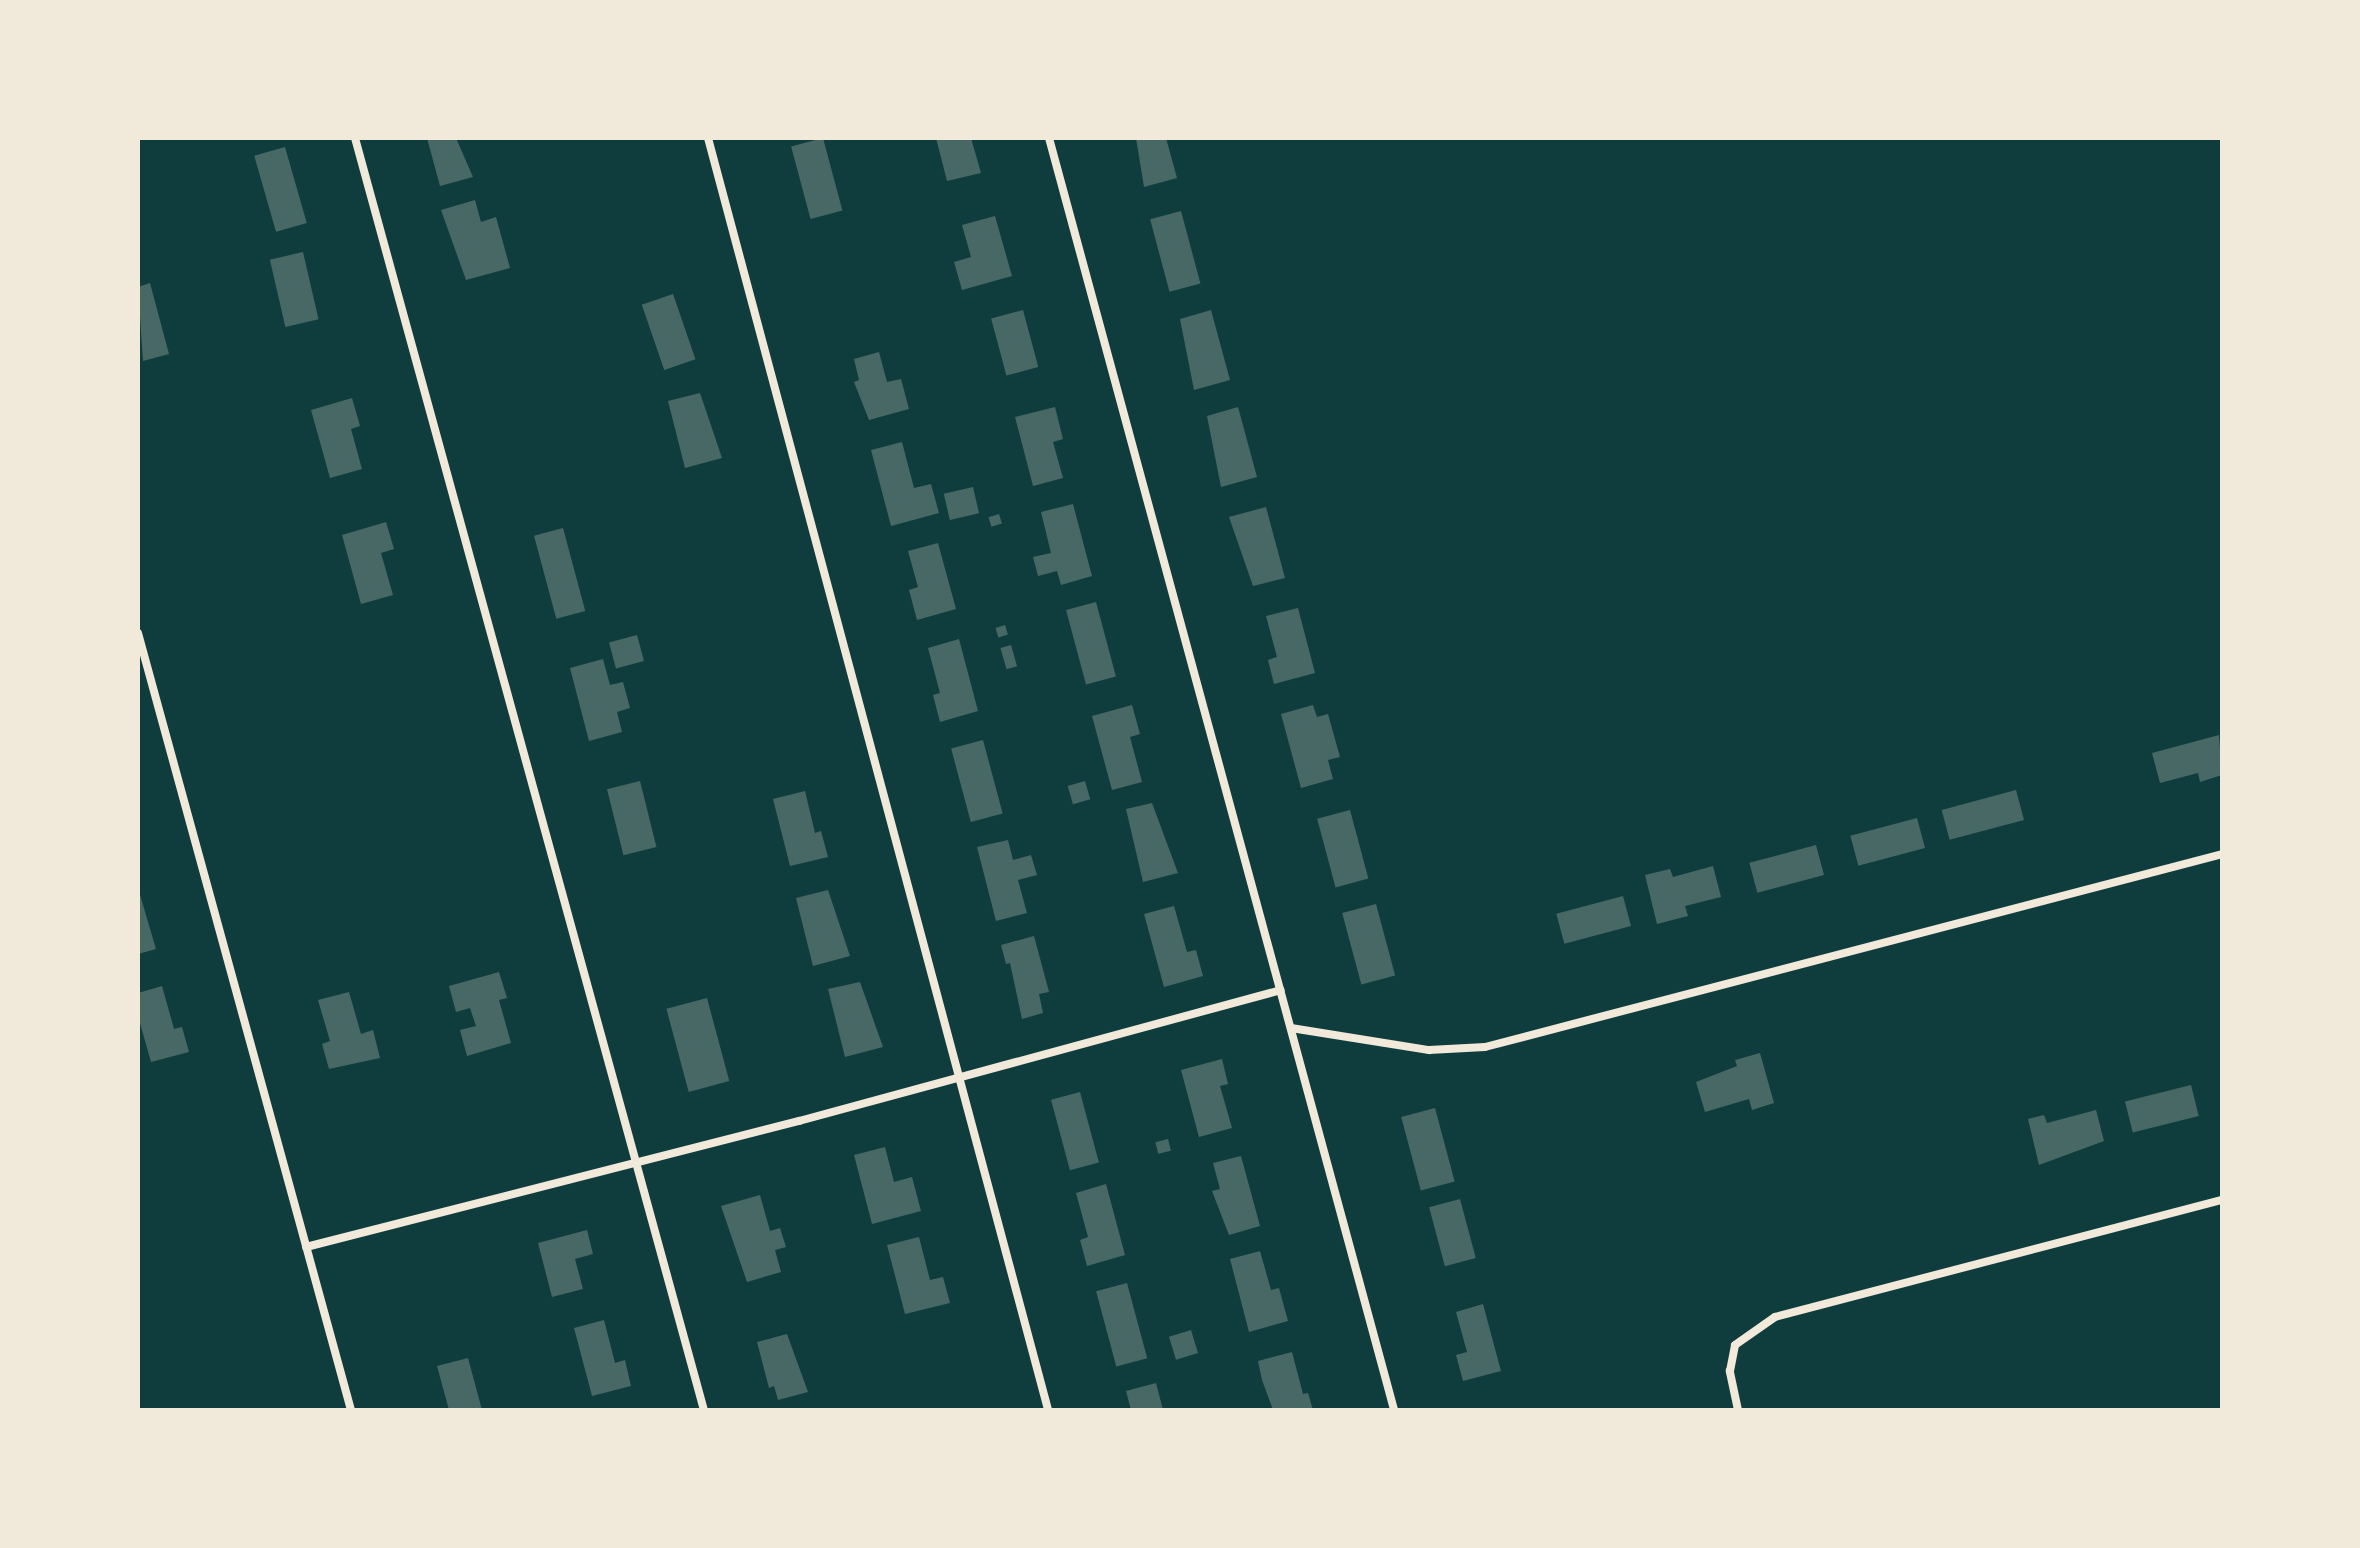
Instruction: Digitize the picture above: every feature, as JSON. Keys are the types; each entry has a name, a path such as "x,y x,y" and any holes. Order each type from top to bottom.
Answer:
{"street":[{"path":"355,138 704,1410"},
{"path":"708,138 1048,1410"},
{"path":"1049,138 1394,1410"},
{"path":"138,633 351,1410"},
{"path":"1291,1028 1429,1050 1485,1047 2222,854"},
{"path":"306,1247 1281,990"},
{"path":"1738,1410 1730,1371 1735,1345 1775,1317 2222,1200"}],"building":[{"path":"427,138 456,138 473,177 440,186"},
{"path":"823,138 842,210 811,219 791,147"},
{"path":"936,138 971,138 981,173 947,181"},
{"path":"1136,138 1166,138 1177,178 1144,187"},
{"path":"285,147 307,223 276,232 254,156"},
{"path":"475,200 481,222 496,217 510,268 466,280 441,210"},
{"path":"1181,211 1200,283 1170,292 1150,219"},
{"path":"995,216 1012,276 962,290 954,262 971,257 962,225"},
{"path":"303,252 319,319 285,327 270,260"},
{"path":"150,283 169,354 143,361 138,287"},
{"path":"673,294 695,359 664,370 642,305"},
{"path":"1023,310 1038,367 1006,376 991,319"},
{"path":"1211,310 1230,380 1194,390 1180,319"},
{"path":"879,352 887,382 901,379 909,409 869,420 854,382 859,380 854,359"},
{"path":"700,393 722,458 685,468 668,401"},
{"path":"352,398 360,426 351,429 362,469 330,478 311,410"},
{"path":"1055,407 1063,439 1053,442 1063,478 1033,486 1015,417"},
{"path":"1238,407 1257,477 1221,487 1207,416"},
{"path":"902,442 914,488 931,484 939,513 891,526 871,450"},
{"path":"973,487 979,513 950,520 944,494"},
{"path":"1073,504 1092,576 1061,585 1057,571 1038,576 1033,557 1051,553 1041,512"},
{"path":"1266,507 1285,578 1253,586 1229,517"},
{"path":"999,514 1002,524 991,527 988,517"},
{"path":"386,522 394,549 381,553 393,595 361,604 342,535"},
{"path":"563,528 585,611 556,619 534,536"},
{"path":"938,543 956,609 917,620 909,590 918,587 908,551"},
{"path":"1096,602 1116,676 1086,684 1066,610"},
{"path":"1298,608 1315,673 1274,684 1268,660 1277,657 1266,616"},
{"path":"1005,625 1008,635 998,637 995,628"},
{"path":"637,635 644,661 616,669 609,643"},
{"path":"959,639 978,711 940,722 933,695 940,693 928,648"},
{"path":"1011,645 1017,666 1006,669 1000,648"},
{"path":"603,659 610,685 623,682 630,708 617,712 622,732 589,741 570,668"},
{"path":"1132,705 1140,734 1130,737 1142,782 1112,790 1092,716"},
{"path":"1313,705 1317,717 1328,714 1340,757 1328,760 1333,779 1301,788 1281,714"},
{"path":"2219,735 2222,775 2200,782 2198,773 2160,783 2152,753"},
{"path":"983,740 1003,813 971,822 951,749"},
{"path":"640,781 656,847 623,855 607,789"},
{"path":"1085,781 1090,799 1073,804 1068,786"},
{"path":"2016,790 2024,820 1950,840 1942,810"},
{"path":"805,791 815,833 821,831 828,857 790,866 773,799"},
{"path":"1152,803 1178,873 1143,882 1126,809"},
{"path":"1350,810 1368,879 1336,887 1317,819"},
{"path":"1917,818 1925,848 1858,866 1850,836"},
{"path":"1008,840 1013,860 1031,855 1037,875 1018,880 1027,913 996,921 977,847"},
{"path":"1816,845 1824,875 1757,893 1749,863"},
{"path":"1713,866 1721,897 1685,906 1688,916 1657,924 1645,875 1670,869 1673,877"},
{"path":"138,888 156,949 138,954"},
{"path":"828,890 850,956 813,966 796,898"},
{"path":"1623,896 1631,926 1564,944 1556,914"},
{"path":"1376,904 1395,975 1361,985 1342,913"},
{"path":"1174,906 1187,952 1196,950 1203,976 1164,987 1144,914"},
{"path":"1034,936 1049,992 1039,994 1043,1013 1022,1019 1010,963 1006,964 1001,945"},
{"path":"499,972 507,998 499,1000 511,1043 467,1056 460,1030 476,1026 470,1008 456,1012 449,986"},
{"path":"860,982 883,1047 845,1057 828,989"},
{"path":"162,986 174,1029 182,1027 189,1052 151,1062 138,1016 138,993"},
{"path":"349,992 361,1034 373,1030 380,1058 329,1069 322,1044 330,1041 318,1000"},
{"path":"707,998 729,1081 689,1092 666,1009"},
{"path":"1760,1053 1774,1103 1752,1110 1749,1099 1705,1112 1696,1082 1737,1066 1735,1060"},
{"path":"1222,1059 1228,1084 1220,1086 1232,1128 1199,1137 1181,1070"},
{"path":"2191,1085 2199,1116 2133,1133 2125,1101"},
{"path":"1080,1092 1099,1163 1070,1170 1051,1100"},
{"path":"1435,1108 1455,1181 1421,1190 1401,1117"},
{"path":"2096,1110 2104,1141 2039,1165 2028,1119 2044,1115 2047,1123"},
{"path":"1168,1139 1171,1151 1158,1154 1155,1142"},
{"path":"885,1147 894,1182 912,1177 921,1211 872,1224 854,1155"},
{"path":"1241,1156 1260,1226 1229,1235 1212,1191 1220,1189 1213,1163"},
{"path":"1106,1184 1125,1255 1087,1266 1080,1240 1088,1237 1076,1193"},
{"path":"760,1195 770,1231 780,1228 786,1247 775,1250 781,1272 747,1282 721,1206"},
{"path":"1460,1199 1476,1258 1445,1266 1429,1207"},
{"path":"587,1230 593,1254 575,1259 583,1289 552,1297 538,1243"},
{"path":"919,1237 930,1280 943,1277 950,1303 905,1314 887,1245"},
{"path":"1260,1251 1271,1290 1279,1288 1288,1321 1249,1332 1230,1259"},
{"path":"1127,1283 1147,1358 1116,1367 1096,1291"},
{"path":"1483,1304 1501,1371 1463,1381 1456,1355 1467,1352 1456,1312"},
{"path":"604,1320 615,1363 625,1360 631,1386 592,1396 574,1328"},
{"path":"1191,1330 1198,1353 1176,1360 1169,1337"},
{"path":"787,1334 808,1392 778,1400 774,1386 769,1388 757,1342"},
{"path":"1292,1352 1303,1394 1308,1393 1313,1410 1273,1410 1262,1380 1258,1361"},
{"path":"468,1358 482,1410 449,1410 437,1366"},
{"path":"1156,1383 1163,1410 1131,1410 1126,1391"}]}
